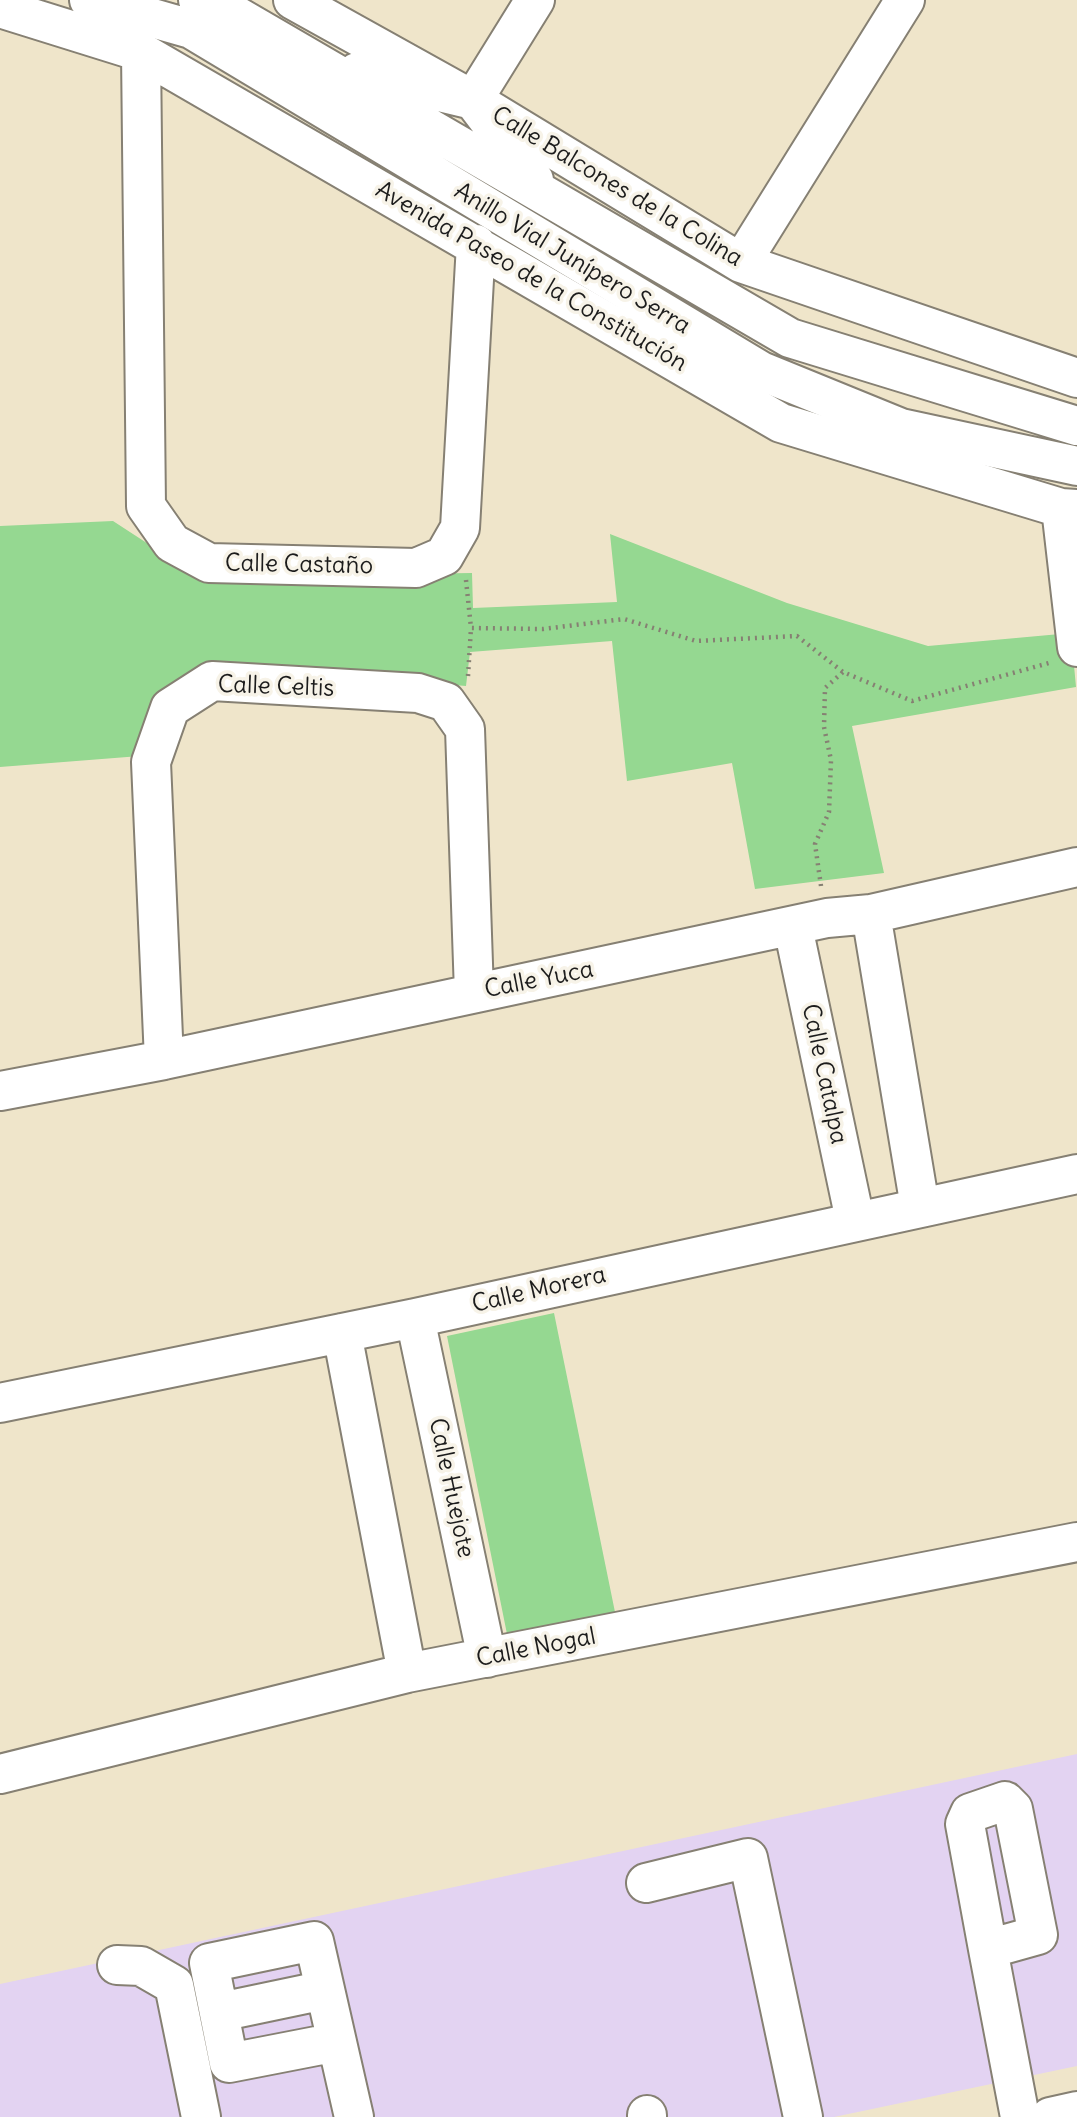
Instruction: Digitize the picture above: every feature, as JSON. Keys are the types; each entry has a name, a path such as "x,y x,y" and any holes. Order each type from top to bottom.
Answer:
{"main road":[{"name":"Anillo Vial Junípero Serra","path":"89,0 191,29 761,371 901,428 1077,466"},
{"name":"Anillo Vial Junípero Serra","path":"198,0 230,12 790,338 1077,426"},
{"name":"Calle Balcones de la Colina","path":"293,0 473,100 741,263 1073,370"},
{"path":"473,100 535,0"},
{"path":"741,263 905,0"},
{"name":"Avenida Paseo de la Constitución","path":"0,8 141,52 781,423 1069,508"},
{"name":"Calle Castaño","path":"141,52 146,506 172,543 209,564 416,568 444,556 460,528 476,244"},
{"path":"314,61 473,100 545,195"},
{"path":"1064,655 1069,508"},
{"name":"Calle Celtis","path":"164,1060 151,762 170,708 212,681 418,693 446,702 465,729"},
{"path":"465,729 474,993"},
{"name":"Calle Yuca","path":"0,1091 164,1060 810,922 871,914 1077,867"},
{"path":"871,914 920,1207"},
{"name":"Calle Catalpa","path":"810,922 855,1220"},
{"name":"Calle Morera","path":"0,1403 415,1318 855,1220 1077,1174"},
{"name":"Calle Huejote","path":"415,1318 487,1658"},
{"path":"342,1333 407,1673"},
{"name":"Calle Nogal","path":"0,1774 407,1673 1077,1542"},
{"path":"646,1883 748,1858 803,2117"},
{"path":"337,2042 229,2063 209,1962 314,1941 325,1990 337,2042 354,2117"},
{"path":"988,1948 1020,2117"},
{"path":"117,1965 141,1966 174,1984 201,2117"},
{"path":"220,2012 325,1990"},
{"path":"1050,2117 1077,2111"}],"path":[{"path":"465,729 471,628 542,629 624,619 696,641 797,636 843,672 912,701 1064,655"},
{"path":"810,922 815,844 829,812 831,760 824,727 825,688 843,672"}],"shaded area":[{"path":"1077,1754 1077,2066 834,2117 0,2117 0,1984"}],"green space":[{"path":"113,521 199,577 472,573 473,608 617,602 610,534 787,603 928,646 1071,633 1076,687 852,726 884,873 755,889 732,763 627,781 612,641 470,652 466,686 407,681 211,678 140,756 0,767 0,526"},
{"path":"554,1313 616,1617 508,1639 447,1336"}]}
